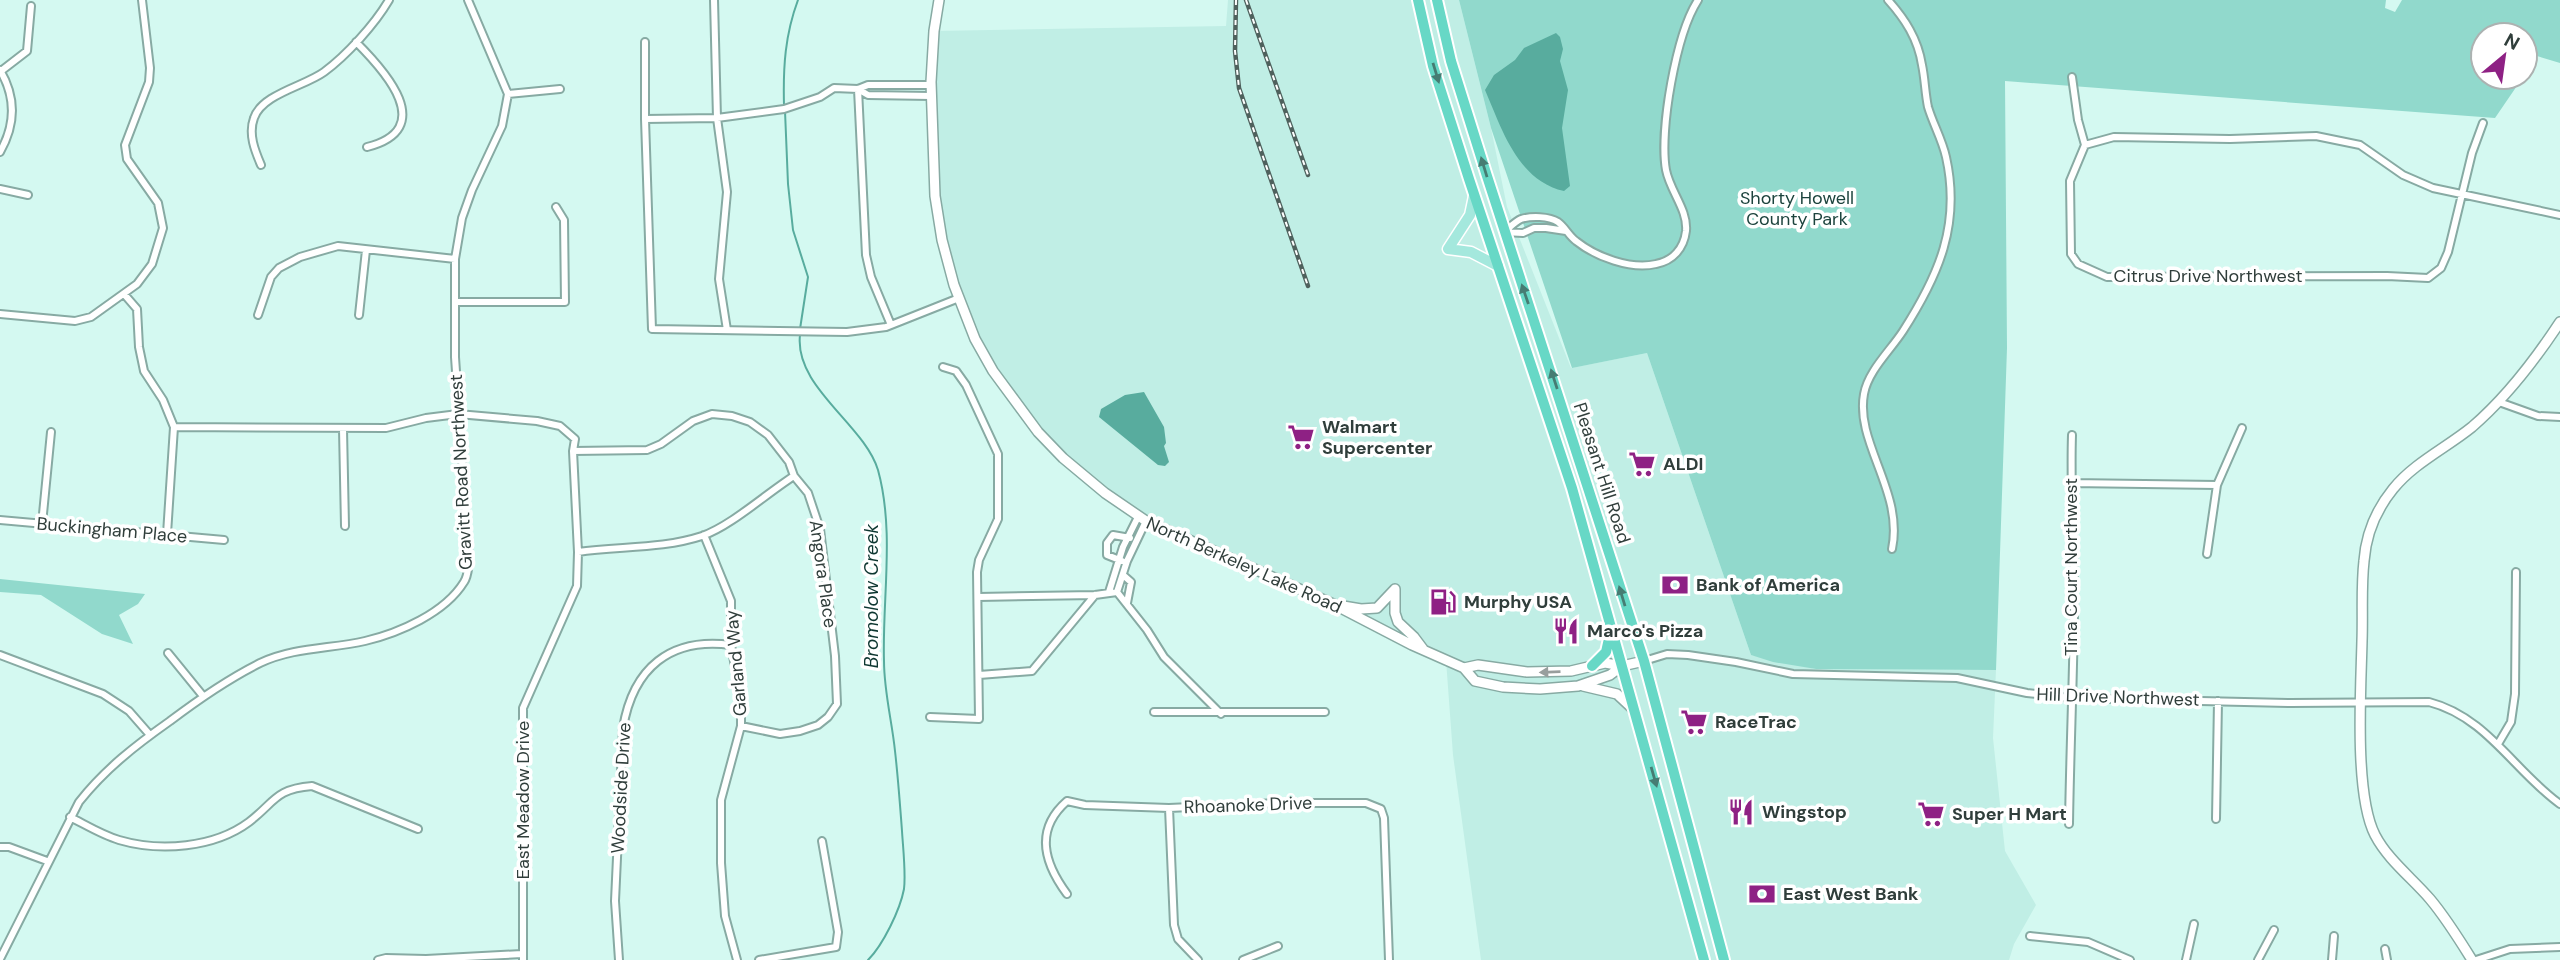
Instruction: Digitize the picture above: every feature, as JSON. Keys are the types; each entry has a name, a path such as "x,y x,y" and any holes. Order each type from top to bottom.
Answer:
{"highway":[{"name":"Pleasant Hill Road","path":"1418,0 1433,66 1572,488 1704,960"},
{"name":"Pleasant Hill Road","path":"1437,0 1451,61 1504,232 1644,661 1724,960"},
{"path":"1592,666 1606,652 1611,628"}],"main road":[{"path":"1474,195 1470,215 1448,249 1471,252 1498,266"}],"street":[{"path":"0,314 75,321 91,317 138,284 152,264 163,228 158,203 127,159 125,145 149,82 150,68 142,0"},
{"path":"261,165 253,143 254,118 268,100 324,71 356,42 389,0"},
{"path":"468,0 508,94 560,89"},
{"path":"715,0 717,118 727,192 719,279 727,330"},
{"name":"North Berkeley Lake Road","path":"939,0 934,31 931,96 935,196 942,240 959,298 975,339 993,371 1038,432 1073,467 1142,519 1333,604 1464,667 1475,681 1503,687 1540,689 1578,686 1610,675 1622,666"},
{"path":"1504,232 1520,219 1544,218 1557,222 1588,249 1632,264 1657,264 1669,260 1678,251 1686,229 1667,172 1664,136 1681,39 1689,15 1698,0"},
{"path":"1888,0 1904,19 1919,49 1926,97 1945,155 1951,211 1944,252 1930,284 1909,321 1875,370 1864,394 1864,418 1895,520 1892,549"},
{"path":"0,152 13,120 12,95 1,71 27,51 31,6"},
{"path":"356,42 391,81 400,97 400,126 392,136 367,147"},
{"path":"645,42 652,329 847,332 891,325 959,298"},
{"path":"2072,77 2078,120 2085,145 2114,136 2230,139 2316,136 2360,145 2403,175 2433,188 2560,215"},
{"path":"858,89 868,85 931,85"},
{"path":"878,85 878,95"},
{"path":"894,96 895,85"},
{"path":"645,119 717,118 784,109 820,97 834,88 858,89 878,95 931,96"},
{"path":"858,89 866,255 871,277 891,325"},
{"name":"Gravitt Road Northwest","path":"0,959 70,817 96,780 150,735 234,676 265,661 309,648 364,642 402,628 443,606 466,580 469,562 455,356 455,260 462,218 502,126 508,94"},
{"path":"2461,195 2483,123"},
{"name":"Citrus Drive Northwest","path":"2085,145 2070,181 2071,254 2078,264 2107,277 2428,278 2441,268 2448,252 2461,195"},
{"path":"0,189 28,195"},
{"path":"456,302 565,302 564,220 556,207"},
{"path":"1504,232 1523,233 1534,228 1566,231"},
{"path":"258,315 271,277 279,268 300,257 338,246 455,260"},
{"path":"359,315 366,250"},
{"path":"124,294 137,309 139,347 144,372 163,400 174,427 167,534"},
{"path":"2560,322 2538,355 2499,402 2472,427 2405,475 2382,503 2372,522 2363,562 2361,701 2366,806 2375,834 2393,860 2429,898 2474,960 2510,949 2560,947"},
{"path":"930,717 979,719 979,560 998,519 998,454 966,385 956,371 943,367"},
{"path":"2499,402 2538,416 2560,417"},
{"path":"174,427 386,428 426,418 458,414"},
{"name":"East Meadow Drive","path":"458,414 537,421 560,426 575,439 573,452 577,586 523,708 522,957"},
{"name":"Angora Place","path":"573,452 647,450 661,444 693,421 712,414 732,416 750,422 768,435 789,462 794,476 808,493 820,529 835,656 837,704 818,725 800,731 780,734 741,726"},
{"path":"2207,554 2217,485 2242,428"},
{"path":"343,429 345,526"},
{"path":"42,524 51,432"},
{"name":"Tina Court Northwest","path":"2069,824 2074,614 2072,435"},
{"path":"578,552 609,547 663,546 704,535 724,525 794,476"},
{"path":"2071,483 2217,485"},
{"path":"1109,592 1128,537 1142,519"},
{"path":"1117,592 1142,519"},
{"name":"Buckingham Place","path":"0,520 224,540"},
{"name":"Garland Way","path":"704,535 731,601 731,645 741,699 741,726 721,800 721,863 725,916 737,960"},
{"path":"1127,561 1118,561 1107,555 1107,543 1113,535 1136,540"},
{"path":"2498,744 2511,722 2515,694 2516,572"},
{"path":"1123,575 1130,582 1127,603"},
{"path":"1333,604 1362,609 1377,608 1395,589 1395,613 1398,622 1415,636 1423,649"},
{"path":"978,597 1095,595 1117,592 1147,629 1164,657 1221,714"},
{"path":"979,675 1032,671 1095,595"},
{"name":"Woodside Drive","path":"619,960 615,901 622,727 626,708 638,685 657,660 694,645 731,645"},
{"path":"167,653 203,696"},
{"name":"Hill Drive Northwest","path":"1644,661 1667,654 1688,655 1793,674 1957,678 2027,693 2070,698 2290,703 2429,702 2446,706 2468,718 2560,804"},
{"path":"1,657 103,694 129,711 150,735"},
{"name":"North Berkeley Lake Road","path":"1464,667 1478,665 1527,672 1571,671 1605,663 1622,666 1644,661"},
{"path":"1578,686 1600,688 1617,694 1635,712"},
{"path":"2216,819 2218,701"},
{"path":"1154,712 1325,712"},
{"path":"70,817 102,834 142,844 209,842 249,822 279,795 296,787 312,786 418,829"},
{"name":"Rhoanoke Drive","path":"1066,894 1052,874 1046,842 1050,824 1067,801 1085,805 1169,808 1263,803 1366,803 1381,809 1384,818 1389,960"},
{"path":"1169,808 1174,925 1178,939 1198,960"},
{"path":"758,960 836,947 838,932 822,841"},
{"path":"0,847 47,861"},
{"path":"2186,960 2194,924"},
{"path":"2258,960 2274,930"},
{"path":"2030,936 2088,942 2130,960"},
{"path":"2332,960 2334,936"},
{"path":"1243,960 1279,946"},
{"path":"2385,949 2387,960"},
{"path":"378,960 522,957"}],"shaded area":[{"path":"1228,0 1459,0 1491,128 1507,207 1571,368 1647,353 1751,655 1816,669 1996,670 1993,738 2005,851 2036,905 2014,944 2009,960 1481,960 1453,755 1446,660 1140,518 1063,458 1011,398 964,328 934,183 934,31 1226,26"},
{"path":"1556,33 1563,49 1560,61 1568,90 1562,128 1570,186 1564,191 1534,176 1523,164 1505,136 1485,90 1494,75 1515,60 1524,48"},
{"path":"1144,392 1164,427 1164,446 1169,462 1165,466 1158,465 1099,417 1101,409 1125,395"}],"green space":[{"name":"Shorty Howell County Park","path":"1459,0 2386,0 2385,8 2395,12 2402,0 2560,0 2560,63 2539,57 2539,21 2469,21 2469,91 2513,91 2495,118 2005,81 2007,348 1996,670 1816,669 1773,662 1751,655 1647,353 1572,368 1491,128"},
{"path":"0,579 145,594 138,604 119,615 133,644 102,634 41,595 0,592"}],"waterway":[{"name":"Bromolow Creek","path":"784,105 786,51 798,0"},
{"name":"Bromolow Creek","path":"785,111 793,230 808,277 800,329"},
{"name":"Bromolow Creek","path":"800,335 801,354 808,372 870,453 878,470 886,517 884,673 894,740 905,883 890,927 868,960"}],"railway":[{"path":"1236,0 1235,51 1239,88 1308,286"},
{"path":"1246,0 1308,175"}],"place":[{"name":"Walmart Supercenter","path":"1301,437"},
{"name":"ALDI","path":"1642,464"},
{"name":"Bank of America","path":"1675,585"},
{"name":"Murphy USA","path":"1443,602"},
{"name":"Marco's Pizza","path":"1566,631"},
{"name":"RaceTrac","path":"1694,722"},
{"name":"Wingstop","path":"1741,812"},
{"name":"Super H Mart","path":"1931,814"},
{"name":"East West Bank","path":"1762,894"}]}
